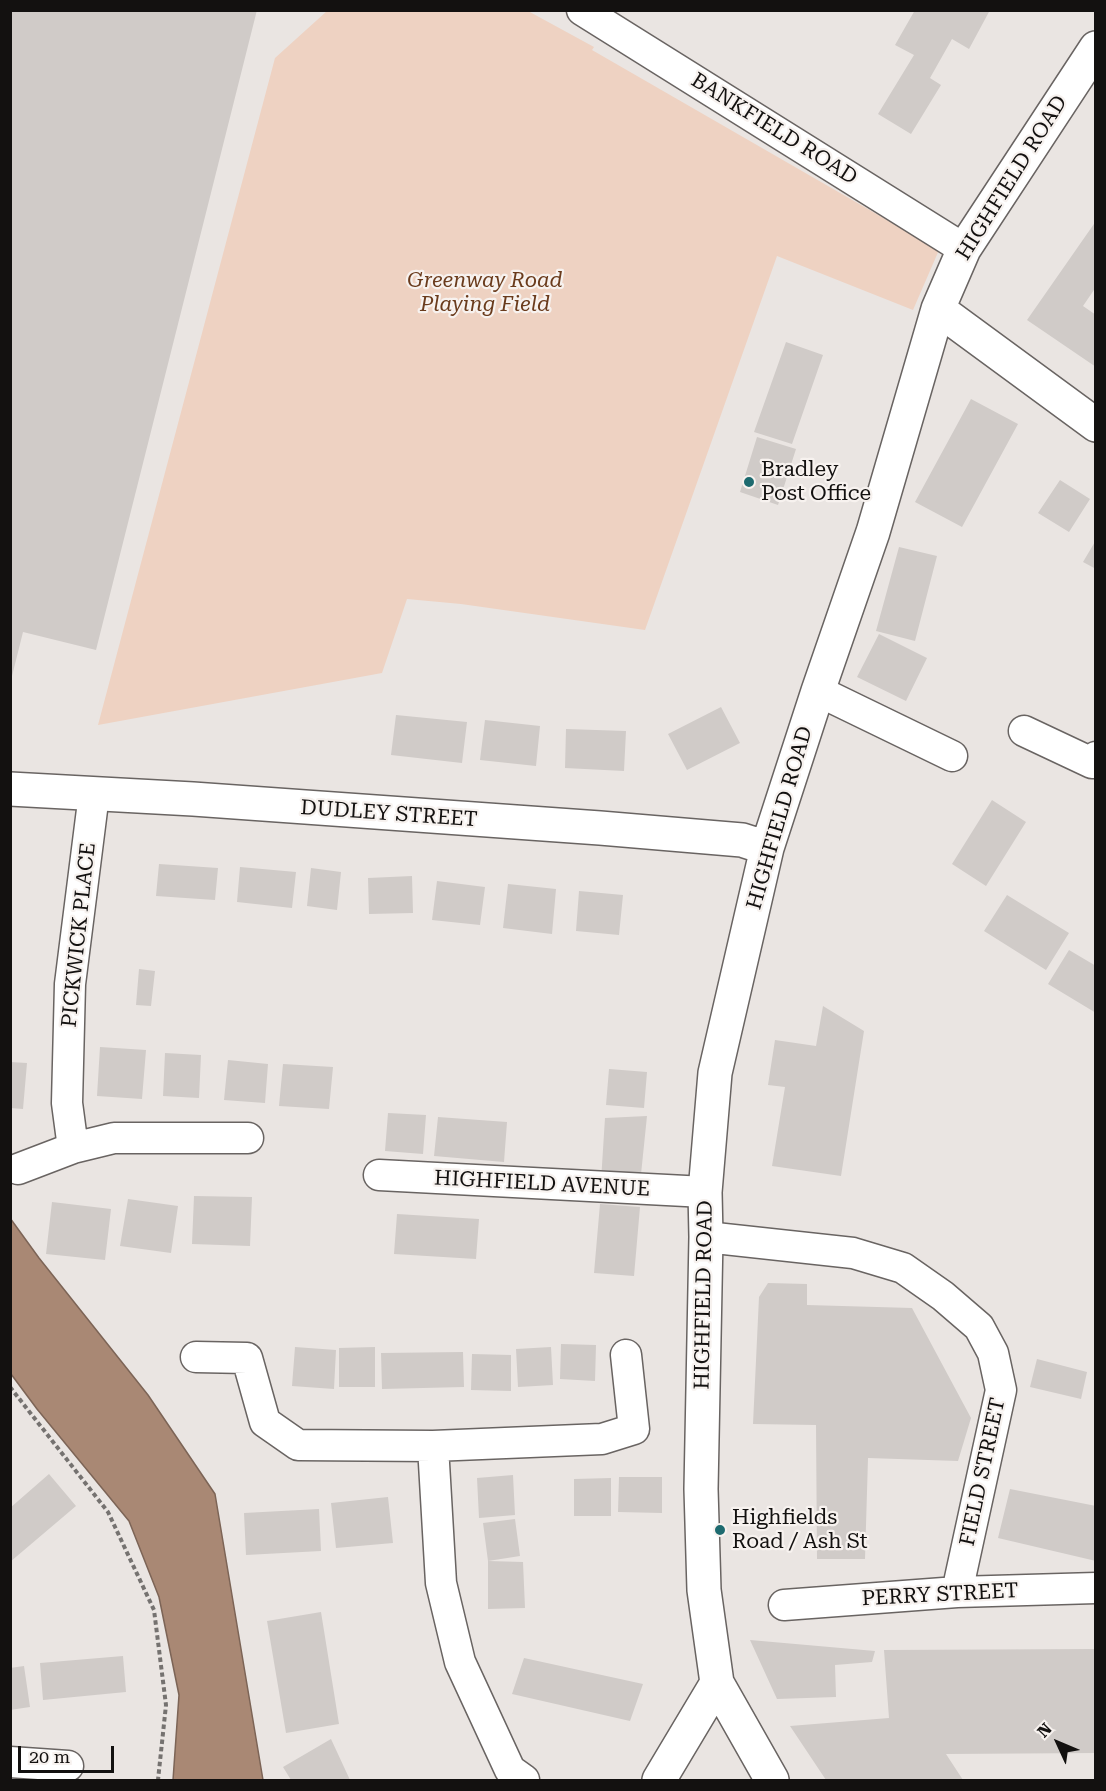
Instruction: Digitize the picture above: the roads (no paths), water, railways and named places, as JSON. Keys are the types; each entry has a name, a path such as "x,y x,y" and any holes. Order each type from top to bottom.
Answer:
{"main road":[{"name":"HIGHFIELD ROAD","path":"717,1683 704,1590 702,1534 705,1192 715,1073 767,848 873,532 938,309 964,249 1095,48"},
{"path":"938,309 1095,425"},
{"name":"DUDLEY STREET","path":"10,789 600,828 742,840 767,848"},
{"path":"659,1780 717,1683 772,1780"}],"street":[{"name":"BANKFIELD ROAD","path":"582,10 964,249"},
{"path":"818,691 952,756"},
{"path":"1024,731 1092,763 1095,757"},
{"name":"PICKWICK PLACE","path":"73,1148 67,1103 69,984 94,794"},
{"path":"18,1168 73,1148 114,1138 248,1138"},
{"name":"HIGHFIELD AVENUE","path":"379,1176 705,1192"},
{"name":"FIELD STREET","path":"706,1237 853,1252 903,1268 943,1296 979,1327 993,1353 1001,1390 957,1592"},
{"path":"196,1357 248,1358 265,1422 298,1445 434,1446 602,1439 634,1429 626,1355"},
{"path":"434,1446 441,1583 460,1662 510,1770 524,1780"},
{"name":"PERRY STREET","path":"784,1605 957,1592 1095,1588"},
{"path":"10,1762 68,1766"}],"place":[{"name":"Bradley Post Office","path":"749,482"},
{"name":"Highfields Road / Ash St","path":"720,1530"}],"park label":[{"name":"Greenway Road Playing Field","path":"485,293"}]}
